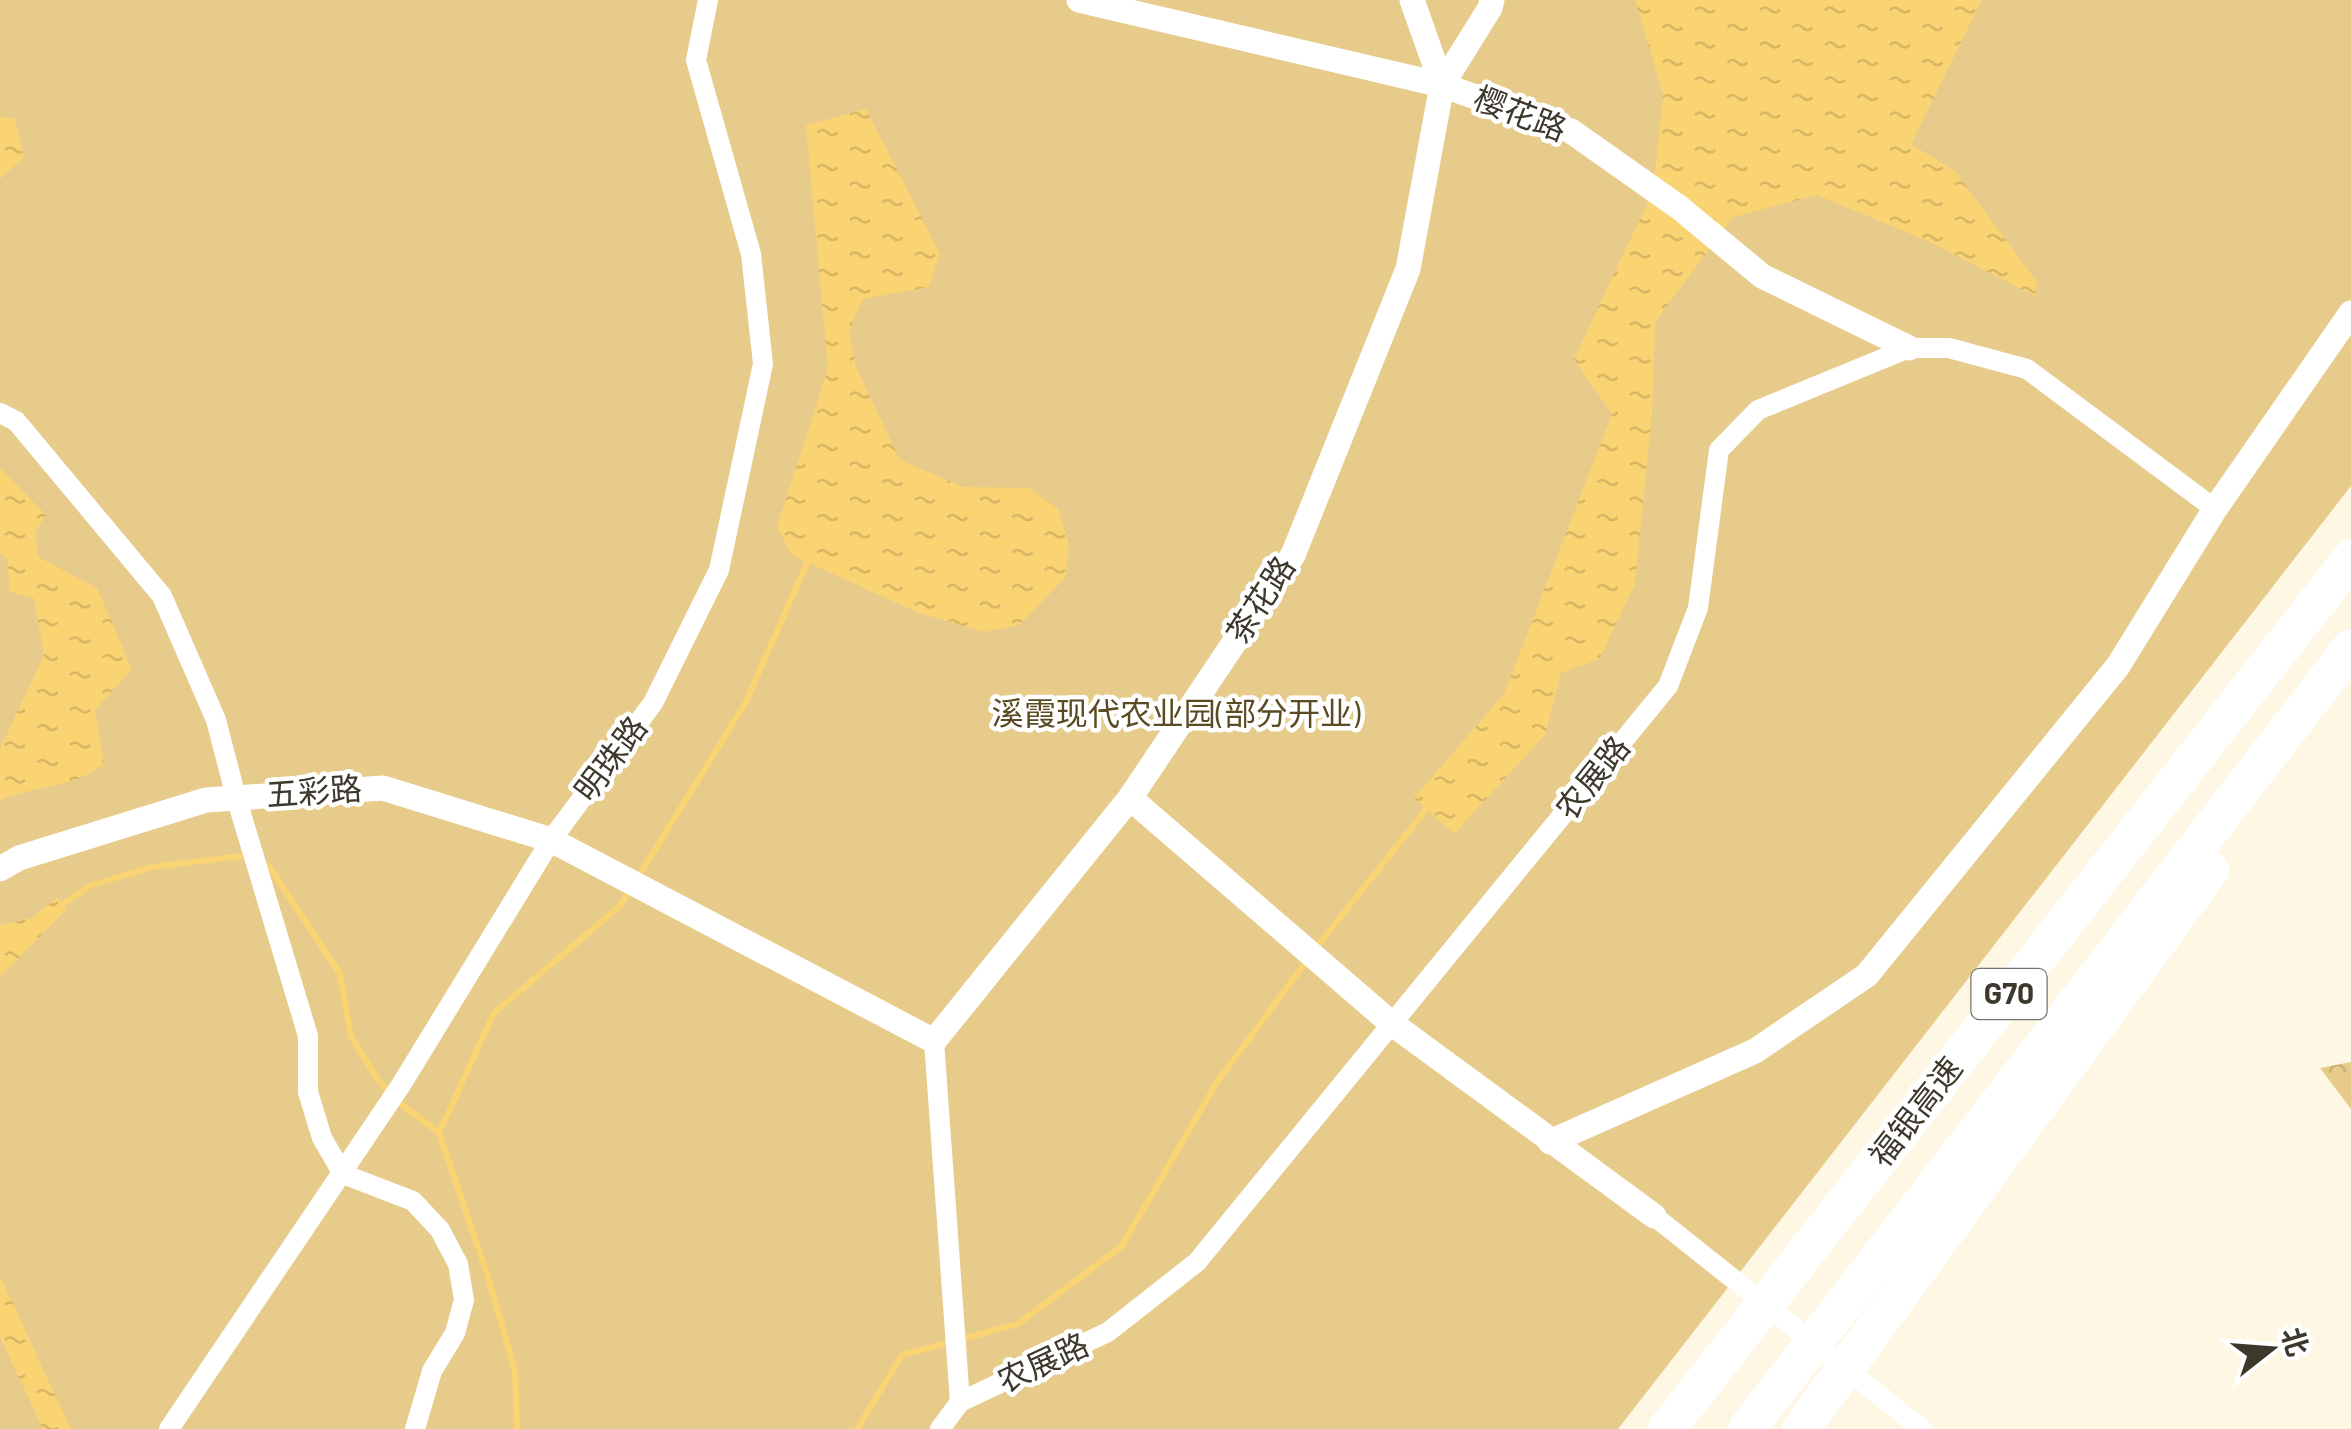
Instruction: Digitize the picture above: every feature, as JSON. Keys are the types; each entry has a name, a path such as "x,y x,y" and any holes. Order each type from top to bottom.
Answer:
{"highway":[{"name":"福银高速","path":"1667,1429 2351,559"},
{"name":"福银高速","path":"1748,1429 2351,648"},
{"path":"1801,1429 2222,854 2302,710"},
{"path":"1656,1429 1734,1343"}],"street":[{"name":"明珠路","path":"169,1429 386,1108 551,840 653,703 719,570 763,364 750,254 696,60 708,0"},
{"name":"樱花路","path":"1079,0 1442,85 1570,131 1680,208 1762,276 1908,348"},
{"path":"1412,0 1442,85"},
{"path":"1442,85 1492,0"},
{"name":"茶花路","path":"934,1041 1130,798 1292,555 1408,269 1442,85"},
{"path":"1550,1142 1754,1052 1867,975 2118,666 2215,509 2351,313"},
{"name":"农展路","path":"940,1429 960,1402 1108,1332 1197,1262 1668,686 1698,608 1720,450 1758,410 1908,348 1949,348 2026,369 2215,509"},
{"path":"0,413 16,421 162,596 216,720 308,1036 308,1092 322,1138 343,1174 413,1201 440,1230 458,1264 464,1300 454,1332 432,1371 416,1429"},
{"name":"五彩路","path":"0,869 19,858 206,800 383,788 551,840 934,1041"},
{"path":"1130,798 1391,1024 1654,1216 1920,1428"},
{"path":"934,1041 960,1402"}],"green space":[{"name":"溪霞现代农业园(部分开业)","path":"0,0 2351,0 2351,486 1618,1429 0,1429"},
{"path":"2351,1062 2351,1109 2320,1068"}],"water":[{"path":"1635,0 1982,0 1911,144 1955,171 2037,282 2035,296 1930,242 1817,195 1733,217 1655,322 1652,414 1635,584 1599,659 1561,673 1545,735 1454,834 1414,798 1504,694 1612,414 1574,359 1653,191 1663,94"},
{"path":"866,109 940,254 929,287 863,299 849,331 856,367 900,460 964,487 1029,488 1058,509 1069,543 1066,577 1019,625 984,632 916,612 792,555 777,527 828,369 806,125"},
{"path":"0,117 15,119 24,157 0,179"},
{"path":"0,468 46,515 35,532 38,557 97,588 132,669 95,710 104,764 80,778 0,800 0,749 44,655 34,598 10,592 7,559 0,553"},
{"path":"57,898 66,910 0,977 0,925 32,918"},
{"path":"0,1276 71,1429 43,1429 0,1337"}],"waterway":[{"path":"637,879 746,702 810,556"},
{"path":"1315,949 1432,802"},
{"path":"58,908 89,886 152,867 250,855"},
{"path":"261,860 269,866 340,974 351,1036 377,1079 402,1105 439,1133 486,1270 515,1371 517,1429"},
{"path":"439,1133 494,1013 621,905 630,890"},
{"path":"857,1429 902,1355 1018,1324 1122,1246 1217,1082 1308,959"}]}
